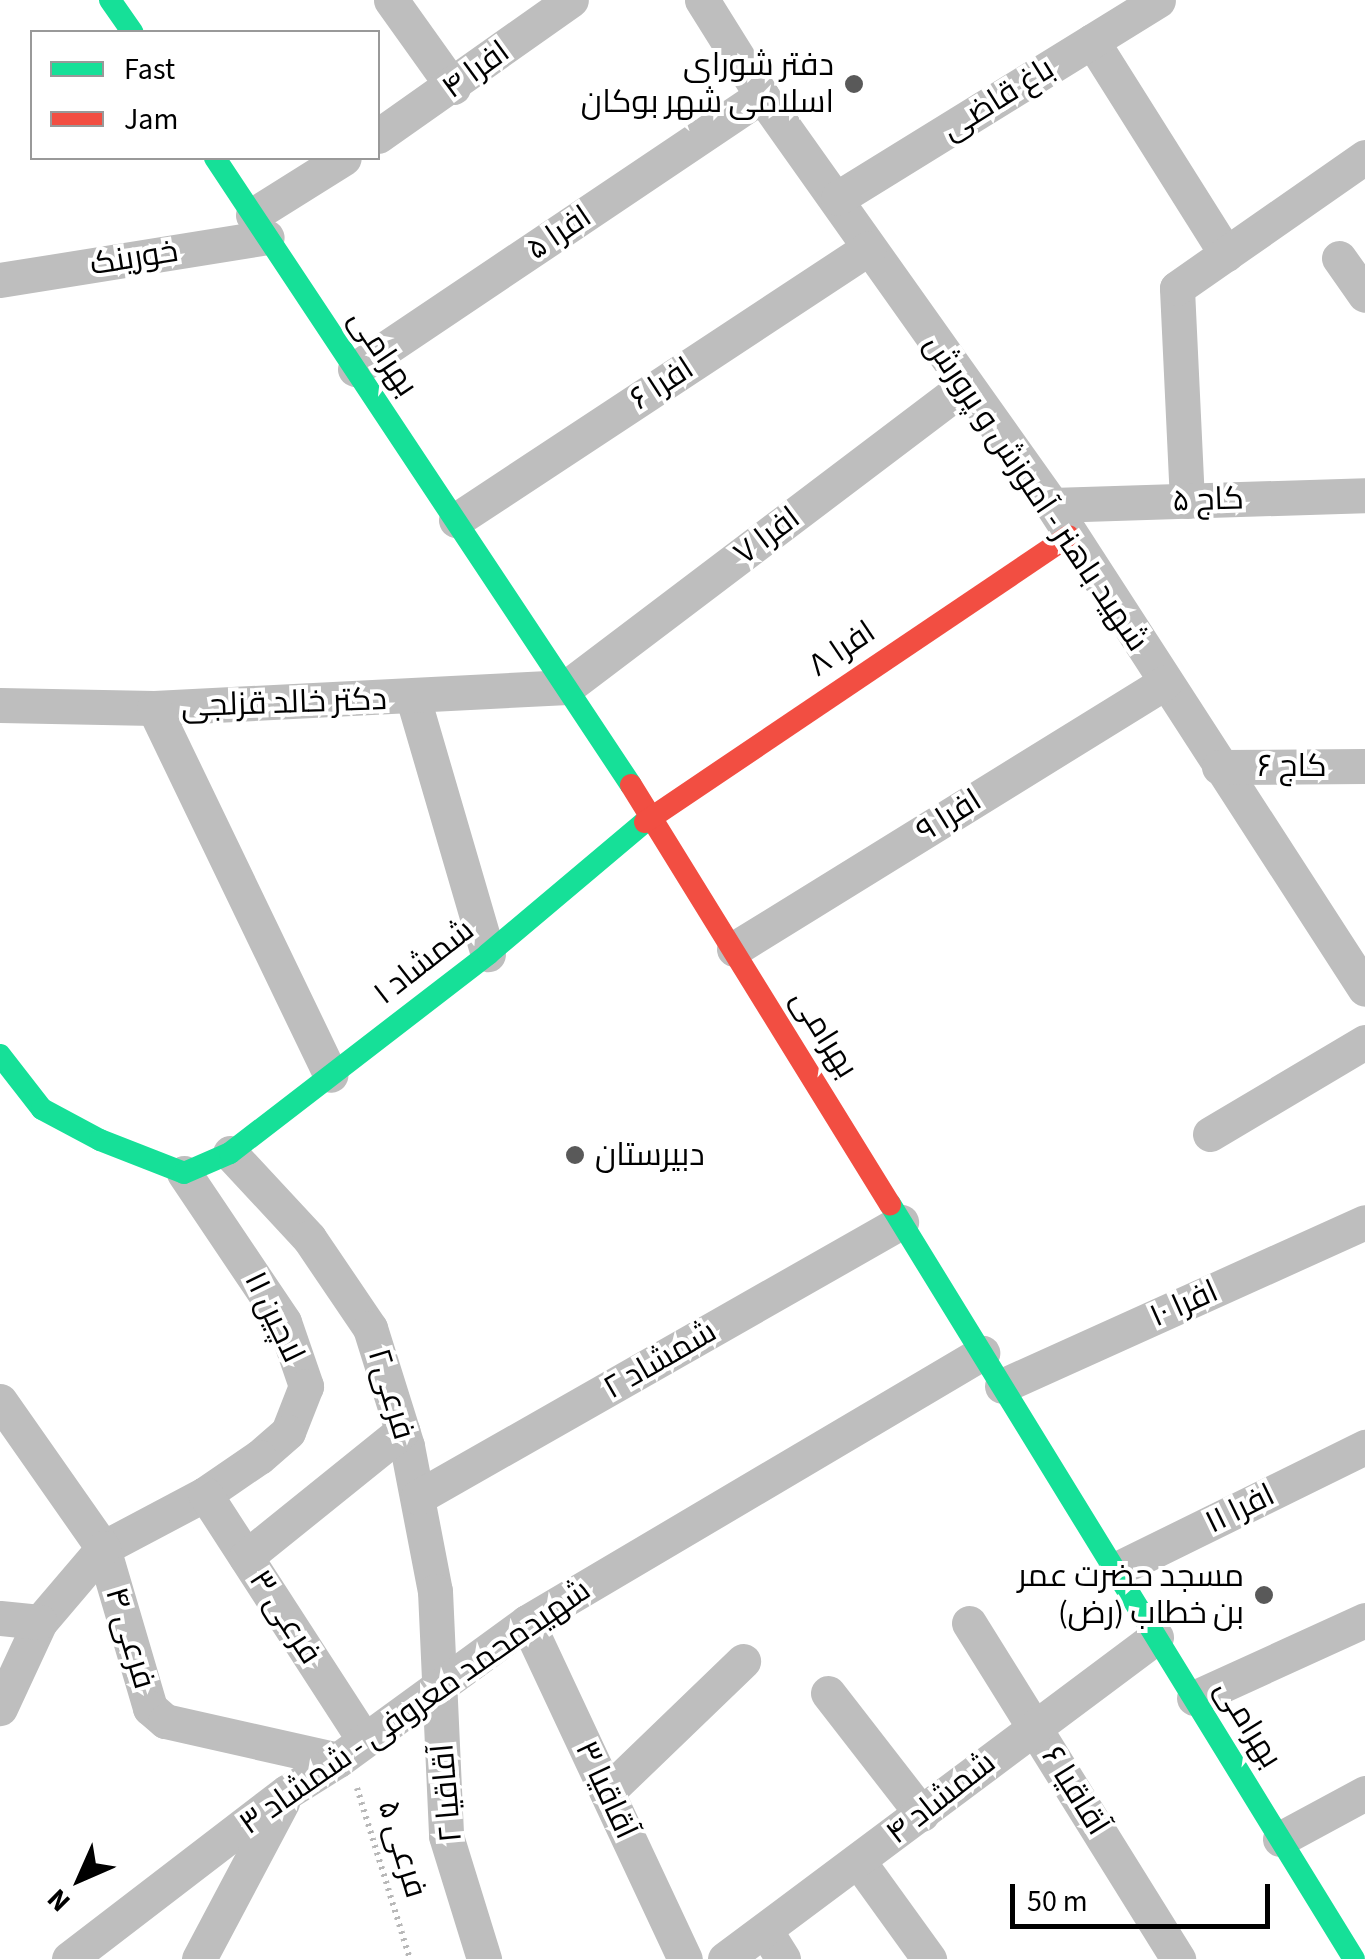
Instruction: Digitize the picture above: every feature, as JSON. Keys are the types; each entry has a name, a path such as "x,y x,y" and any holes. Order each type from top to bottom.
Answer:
{"street":[{"path":"110,0 131,30"},
{"path":"391,0 452,88"},
{"name":"افرا ۴","path":"380,135 452,88 572,0"},
{"name":"شهید باهنر - آموزش و پرورش","path":"702,0 762,96 838,198 868,248 1060,520 1365,989"},
{"name":"باغ قاضی","path":"838,198 1151,2"},
{"path":"1092,41 1226,254"},
{"name":"افرا ۵","path":"356,369 762,96"},
{"path":"1187,501 1177,288 1365,157"},
{"name":"بهرامی","path":"216,160 652,816 1354,1959"},
{"path":"260,226 342,160"},
{"name":"خورینک","path":"0,280 260,226"},
{"name":"افرا ۶","path":"456,520 868,248"},
{"path":"1338,258 1365,294"},
{"name":"افرا ۷","path":"567,687 966,385"},
{"name":"کاج ۵","path":"1060,520 1187,501 1365,494"},
{"name":"افرا ۸","path":"652,816 1060,520"},
{"name":"افرا ۹","path":"734,949 1164,683"},
{"name":"دکتر خالد قزلجی","path":"0,705 154,708 413,698 567,687"},
{"path":"413,698 488,954"},
{"path":"154,708 331,1075"},
{"name":"کاج ۶","path":"1219,766 1365,766"},
{"name":"شمشاد ۱","path":"230,1153 488,954 652,816"},
{"path":"1210,1134 1365,1042"},
{"path":"0,1055 42,1109 100,1140 184,1173 230,1153"},
{"name":"فرعی۲","path":"230,1153 309,1238 370,1328 418,1498 434,1591 439,1682"},
{"name":"لاچین ۱۱","path":"184,1173 284,1322 306,1386 288,1432 205,1494"},
{"name":"شمشاد ۲","path":"418,1498 902,1222"},
{"name":"افرا ۱۰","path":"1002,1386 1365,1222"},
{"name":"شهیدمحمد معروفی - شمشاد ۳","path":"69,1959 287,1792 527,1622 982,1353"},
{"path":"0,1400 103,1548 40,1622 0,1708"},
{"path":"246,1558 402,1431"},
{"name":"افرا ۱۱","path":"1116,1570 1365,1447"},
{"name":"فرعی ۴","path":"205,1494 103,1548 150,1708 165,1720 350,1751"},
{"name":"فرعی ۳","path":"205,1494 246,1558 350,1751"},
{"path":"0,1618 40,1622"},
{"path":"1194,1698 1365,1620"},
{"name":"آقاقیا ۳","path":"527,1622 685,1959"},
{"name":"آقاقیا ۶","path":"969,1624 1178,1959"},
{"name":"شمشاد ۴","path":"725,1959 774,1944 859,1862 1034,1724 1156,1637"},
{"path":"608,1792 743,1662"},
{"name":"آقاقیا ۲","path":"439,1682 446,1836 484,1959"},
{"path":"828,1693 922,1814"},
{"path":"199,1959 287,1792"},
{"path":"1280,1839 1365,1793"},
{"path":"859,1862 930,1959"}],"path":[{"name":"فرعی ۵","path":"350,1751 410,1959"}],"traffic: fast":[{"path":"110,0 131,30"},
{"path":"216,160 631,785"},
{"path":"0,1055 42,1109 100,1140 184,1173 230,1153 488,954 645,822"},
{"path":"890,1204 1354,1959"}],"traffic: jam":[{"path":"645,822 1069,536"},
{"path":"631,785 890,1204"}],"place":[{"name":"دفتر شورای اسلامی شهر بوکان","path":"854,84"},
{"name":"دبیرستان","path":"575,1155"},
{"name":"مسجد حضرت عمر بن خطاب (رض)","path":"1264,1595"}]}
